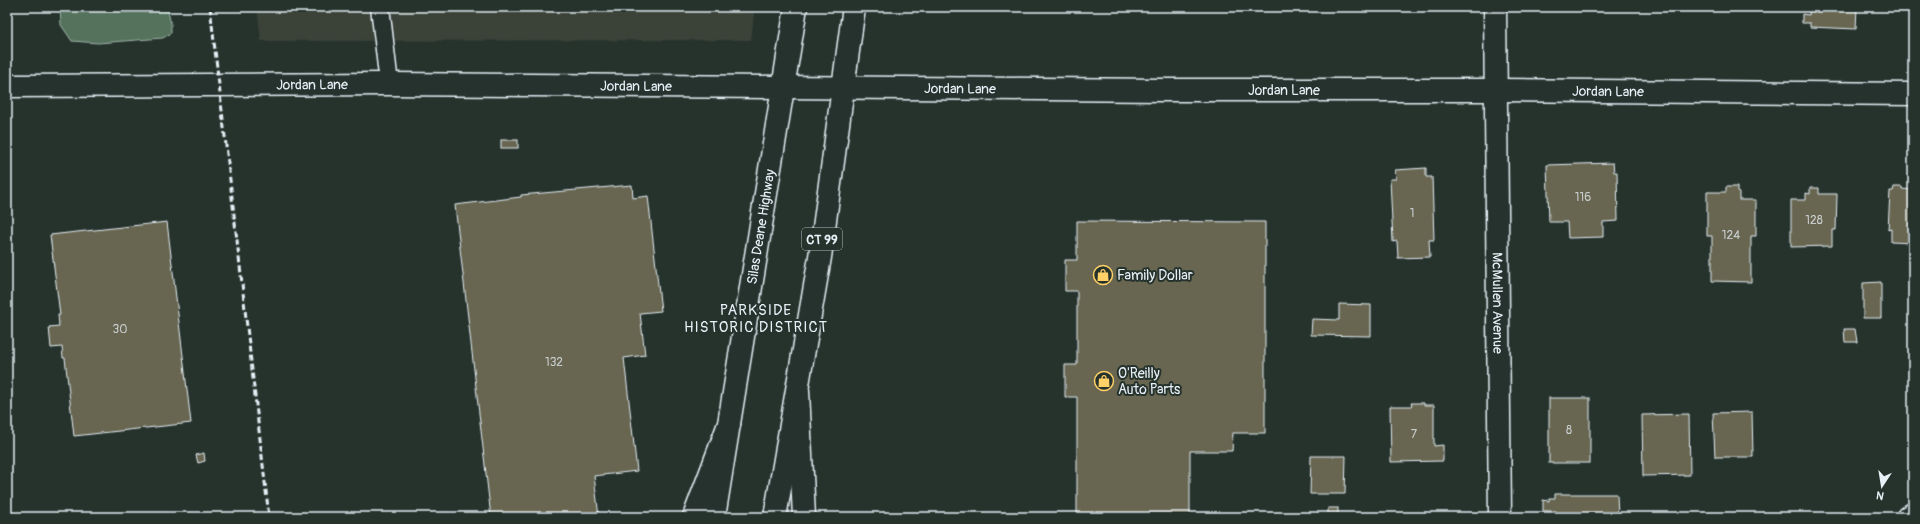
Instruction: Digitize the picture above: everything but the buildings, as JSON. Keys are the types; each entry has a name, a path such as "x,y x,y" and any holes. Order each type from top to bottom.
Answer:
{"main road":[{"name":"Silas Deane Highway","path":"714,517 796,7"},
{"name":"CT 99","path":"775,517 798,391 823,235 854,7"},
{"name":"McMullen Avenue","path":"1495,7 1500,517"},
{"name":"Jordan Lane","path":"7,86 389,84 1157,90 1496,90 1913,94"},
{"path":"798,391 804,517"},
{"path":"694,517 729,424"},
{"path":"1908,517 1913,514"}],"lane":[{"path":"380,7 389,84"}],"shaded area":[{"path":"257,7 755,7 751,40 261,41"}],"green space":[{"path":"60,7 167,7 171,24 171,33 163,38 98,43 72,41 61,25"}],"railway":[{"path":"210,7 269,517"}],"place":[{"name":"Family Dollar","path":"1103,275"},
{"name":"O'Reilly Auto Parts","path":"1104,381"}],"district":[{"name":"PARKSIDE HISTORIC DISTRICT","path":"756,318"}]}
